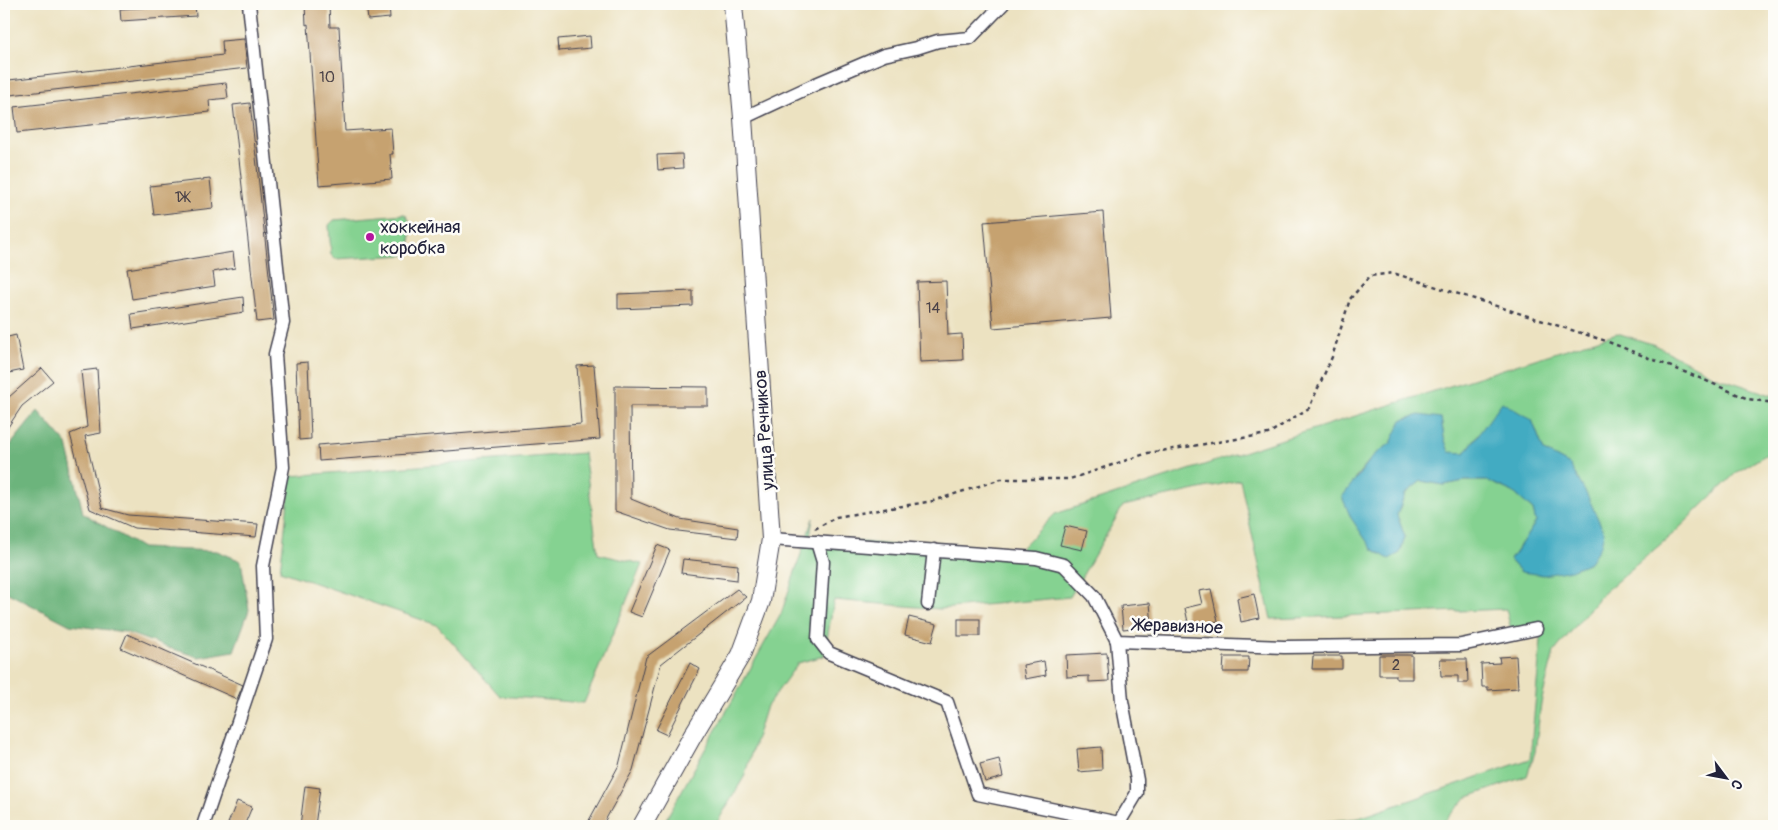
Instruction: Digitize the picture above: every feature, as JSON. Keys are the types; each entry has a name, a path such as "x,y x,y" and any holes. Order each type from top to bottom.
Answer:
{"street":[{"path":"203,826 266,639 263,566 284,468 275,354 283,323 249,4"},
{"name":"улица Речников","path":"642,826 741,655 761,601 771,538 743,118 733,4"},
{"path":"743,118 884,55 938,41 970,38 1003,4"},
{"name":"Жеравизное","path":"771,538 1036,558 1064,565 1094,596 1117,642 1284,647 1461,645 1536,629"},
{"path":"817,542 823,562 818,639 829,653 947,702 978,794 1119,823 1137,793 1137,780 1122,701 1117,642"},
{"path":"928,604 934,550"}],"path":[{"path":"795,541 836,517 933,501 1001,479 1070,478 1148,453 1268,434 1309,408 1332,357 1350,299 1370,276 1393,273 1587,335 1702,379 1748,400 1774,403"}],"green space":[{"name":"хоккейная коробка","path":"405,214 409,220 411,248 406,255 335,259 331,255 329,225 334,220"},
{"path":"1617,333 1655,345 1714,376 1774,396 1774,450 1737,472 1675,532 1603,593 1554,652 1541,703 1535,752 1527,776 1466,798 1440,826 1279,826 1359,818 1530,759 1542,629 1512,634 1506,609 1271,619 1240,480 1123,506 1070,597 940,609 834,600 824,656 798,663 765,709 744,777 715,826 662,826 781,614 813,518 810,537 1013,556 1055,514 1289,437","holes":["1441,418 1444,438 1449,453 1465,453 1479,433 1532,420 1544,451 1570,465 1521,572 1510,560 1536,522 1533,510 1513,492 1488,481 1464,481 1444,485 1421,481 1405,494 1397,515 1405,537 1400,553 1355,478 1373,456 1391,443"]},
{"path":"38,411 67,444 83,513 142,548 217,551 241,561 249,610 234,651 199,657 125,632 70,625 4,591 4,453"},
{"path":"584,453 598,554 642,564 584,703 500,696 437,625 280,571 291,476"}],"water":[{"path":"1502,402 1532,420 1544,451 1570,465 1587,495 1604,532 1601,545 1590,562 1571,570 1544,575 1521,572 1510,560 1536,522 1533,510 1513,492 1488,481 1464,481 1444,485 1421,481 1405,494 1397,515 1405,537 1400,553 1389,559 1372,549 1351,518 1342,497 1373,456 1391,443 1402,420 1419,415 1441,418 1444,438 1449,452 1465,453"}],"building":[{"path":"305,4 329,4 330,27 339,27 345,131 391,128 393,154 390,154 392,179 319,185"},
{"path":"366,4 389,4 390,18 368,20"},
{"path":"195,5 196,16 121,21 120,9"},
{"path":"590,36 591,48 559,51 558,39"},
{"path":"244,39 247,68 10,95 9,80 223,55 222,41"},
{"path":"226,83 228,98 209,100 210,112 17,133 14,107"},
{"path":"250,103 274,320 257,322 233,105"},
{"path":"682,154 683,168 658,170 657,155"},
{"path":"210,179 213,208 154,215 150,186"},
{"path":"1103,212 1111,318 993,328 984,222"},
{"path":"233,252 235,268 213,272 215,286 132,299 127,269"},
{"path":"946,281 948,335 962,334 963,360 920,362 917,282"},
{"path":"693,291 693,306 618,309 618,294"},
{"path":"243,297 244,312 133,329 131,314"},
{"path":"16,335 23,370 4,374 4,338"},
{"path":"308,362 311,439 299,440 296,363"},
{"path":"594,365 600,439 319,461 318,445 581,424 577,366"},
{"path":"42,368 53,381 22,406 4,433 4,404 9,397"},
{"path":"97,369 101,433 85,436 102,508 128,515 258,524 256,537 134,528 90,509 70,434 87,427 81,371"},
{"path":"615,386 708,387 708,406 630,406 631,499 680,519 738,528 737,538 670,530 615,511"},
{"path":"1065,526 1087,531 1082,550 1060,545"},
{"path":"657,545 670,550 642,617 629,612"},
{"path":"683,559 738,565 737,580 681,573"},
{"path":"737,589 746,597 661,664 633,770 602,826 586,826 619,765 646,657"},
{"path":"1211,589 1218,621 1189,627 1185,608 1202,604 1199,591"},
{"path":"1254,594 1259,618 1241,622 1237,598"},
{"path":"1150,603 1152,626 1123,629 1121,606"},
{"path":"909,617 937,624 932,642 905,635"},
{"path":"958,619 980,619 980,636 958,636"},
{"path":"127,634 243,685 237,699 121,648"},
{"path":"1107,653 1109,681 1089,682 1089,676 1067,677 1066,655"},
{"path":"1379,655 1412,655 1412,679 1396,679 1396,675 1379,675"},
{"path":"1313,656 1342,656 1342,669 1312,669"},
{"path":"1516,656 1518,688 1488,690 1488,687 1482,687 1481,664 1500,663 1499,657"},
{"path":"1224,657 1249,657 1248,672 1223,672"},
{"path":"1440,659 1467,659 1468,683 1458,683 1458,676 1441,676"},
{"path":"1044,661 1046,675 1025,679 1023,665"},
{"path":"690,663 700,669 667,735 656,730"},
{"path":"1101,747 1102,770 1079,772 1077,749"},
{"path":"999,759 1003,777 985,782 980,764"},
{"path":"305,786 320,788 315,826 300,826"},
{"path":"237,801 252,807 244,826 227,826"}],"place":[{"name":"хоккейная коробка","path":"370,237"}]}
